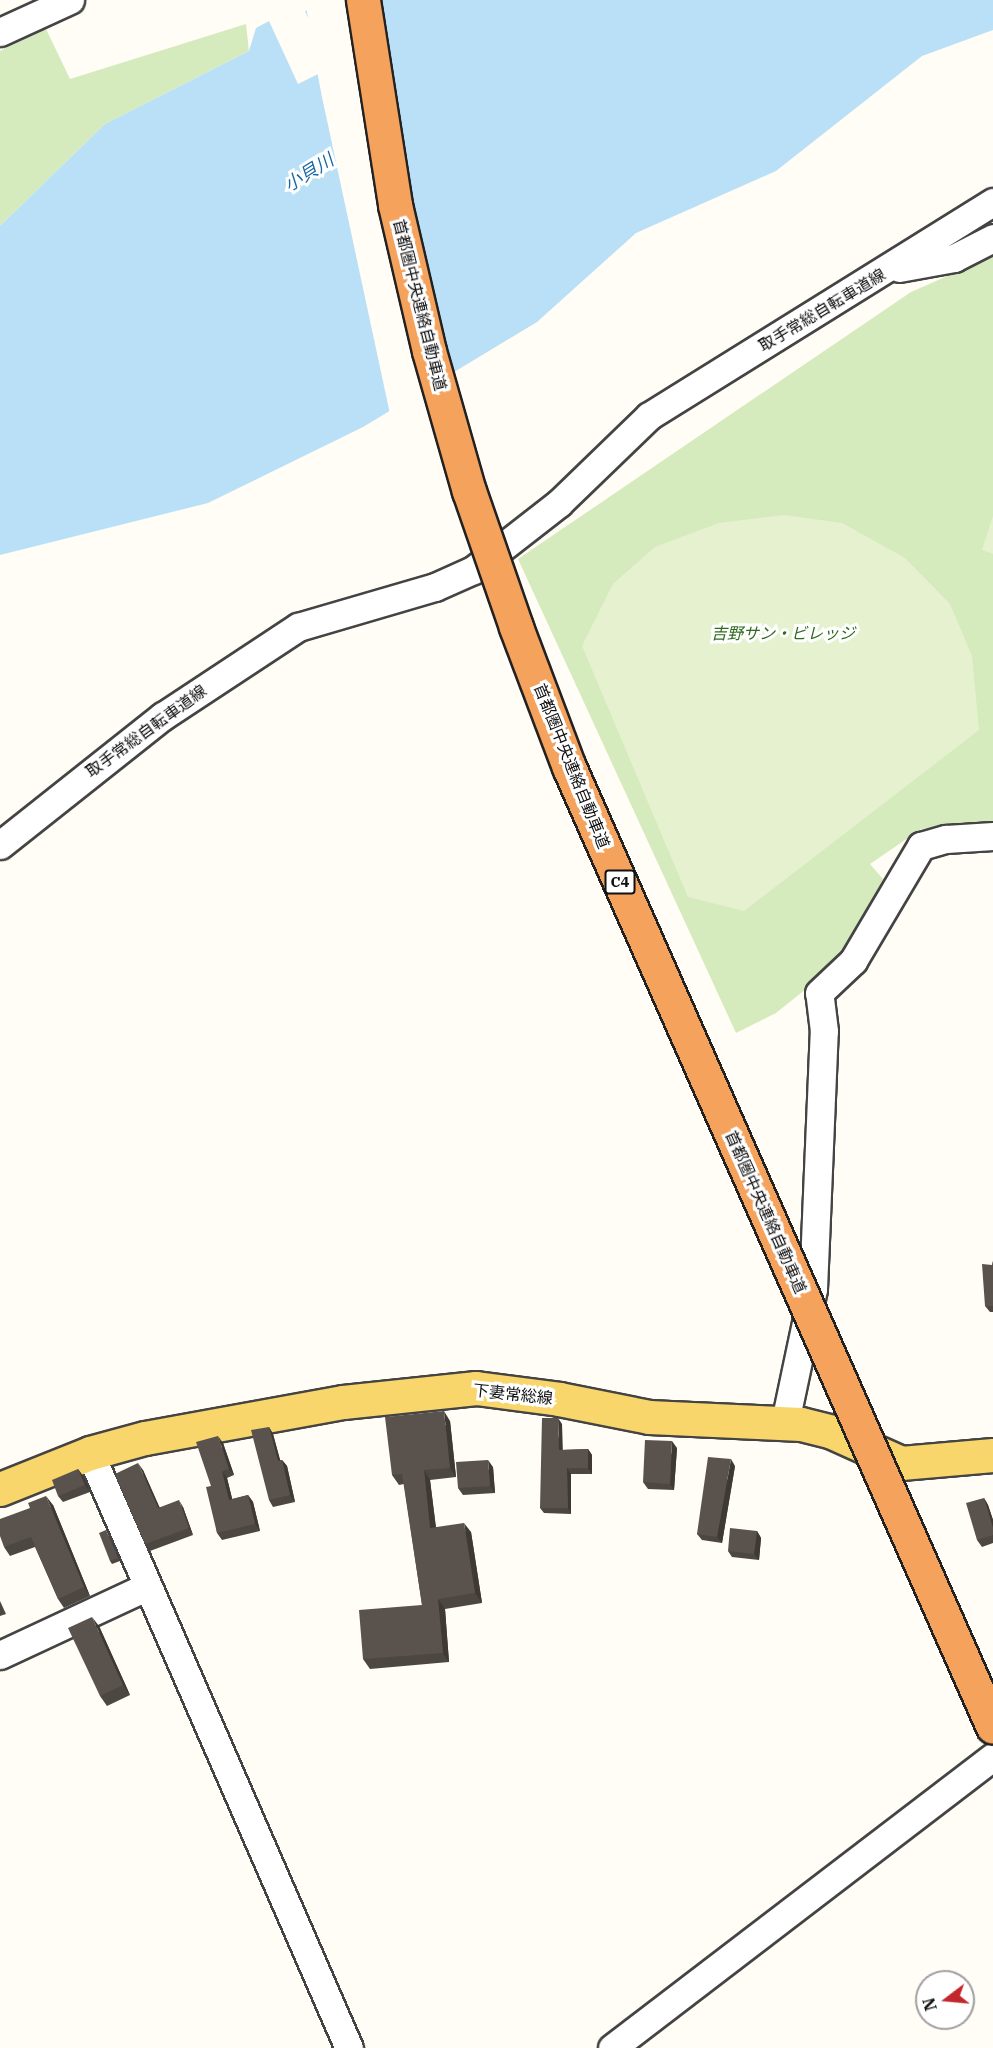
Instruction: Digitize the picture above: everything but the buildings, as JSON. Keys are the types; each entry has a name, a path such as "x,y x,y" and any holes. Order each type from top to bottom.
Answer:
{"highway":[{"name":"首都圏中央連絡自動車道","path":"363,0 395,205 429,351 469,491 516,627 569,767 993,1727"}],"main road":[{"name":"下妻常総線","path":"0,1489 90,1453 145,1438 343,1402 476,1388 559,1399 650,1417 785,1422 832,1432 901,1462 993,1455"}],"street":[{"path":"0,32 70,0"},
{"name":"取手常総自転車道線","path":"0,845 163,716 298,627 435,587 473,570 559,503 649,416 886,271 993,202"},
{"path":"886,271 954,258 993,238"},
{"path":"785,1422 813,1289 824,1031 819,993 853,961 921,846 946,838 993,836"},
{"path":"90,1453 146,1587 349,2048"},
{"path":"0,1655 146,1587"},
{"path":"612,2048 993,1757"}],"green space":[{"path":"246,24 249,51 105,124 0,226 0,51 46,29 70,79"},
{"name":"吉野サン・ビレッジ","path":"993,256 993,822 921,829 870,864 883,879 863,931 811,985 776,1013 736,1033 518,559 911,292"},
{"path":"784,515 842,523 905,558 950,604 972,656 979,730 744,911 688,897 582,646 613,584 655,547 719,523"},
{"path":"993,516 993,554 982,550"}],"water":[{"name":"小貝川","path":"329,0 993,0 993,30 922,56 776,171 636,233 537,322 363,427 208,503 0,555 0,226 105,124 249,51 256,28 269,21 298,84 330,68 305,11"}],"pier":[{"path":"326,0 378,0 416,229 451,377 390,414 317,71 327,66 310,28 306,7"}]}
